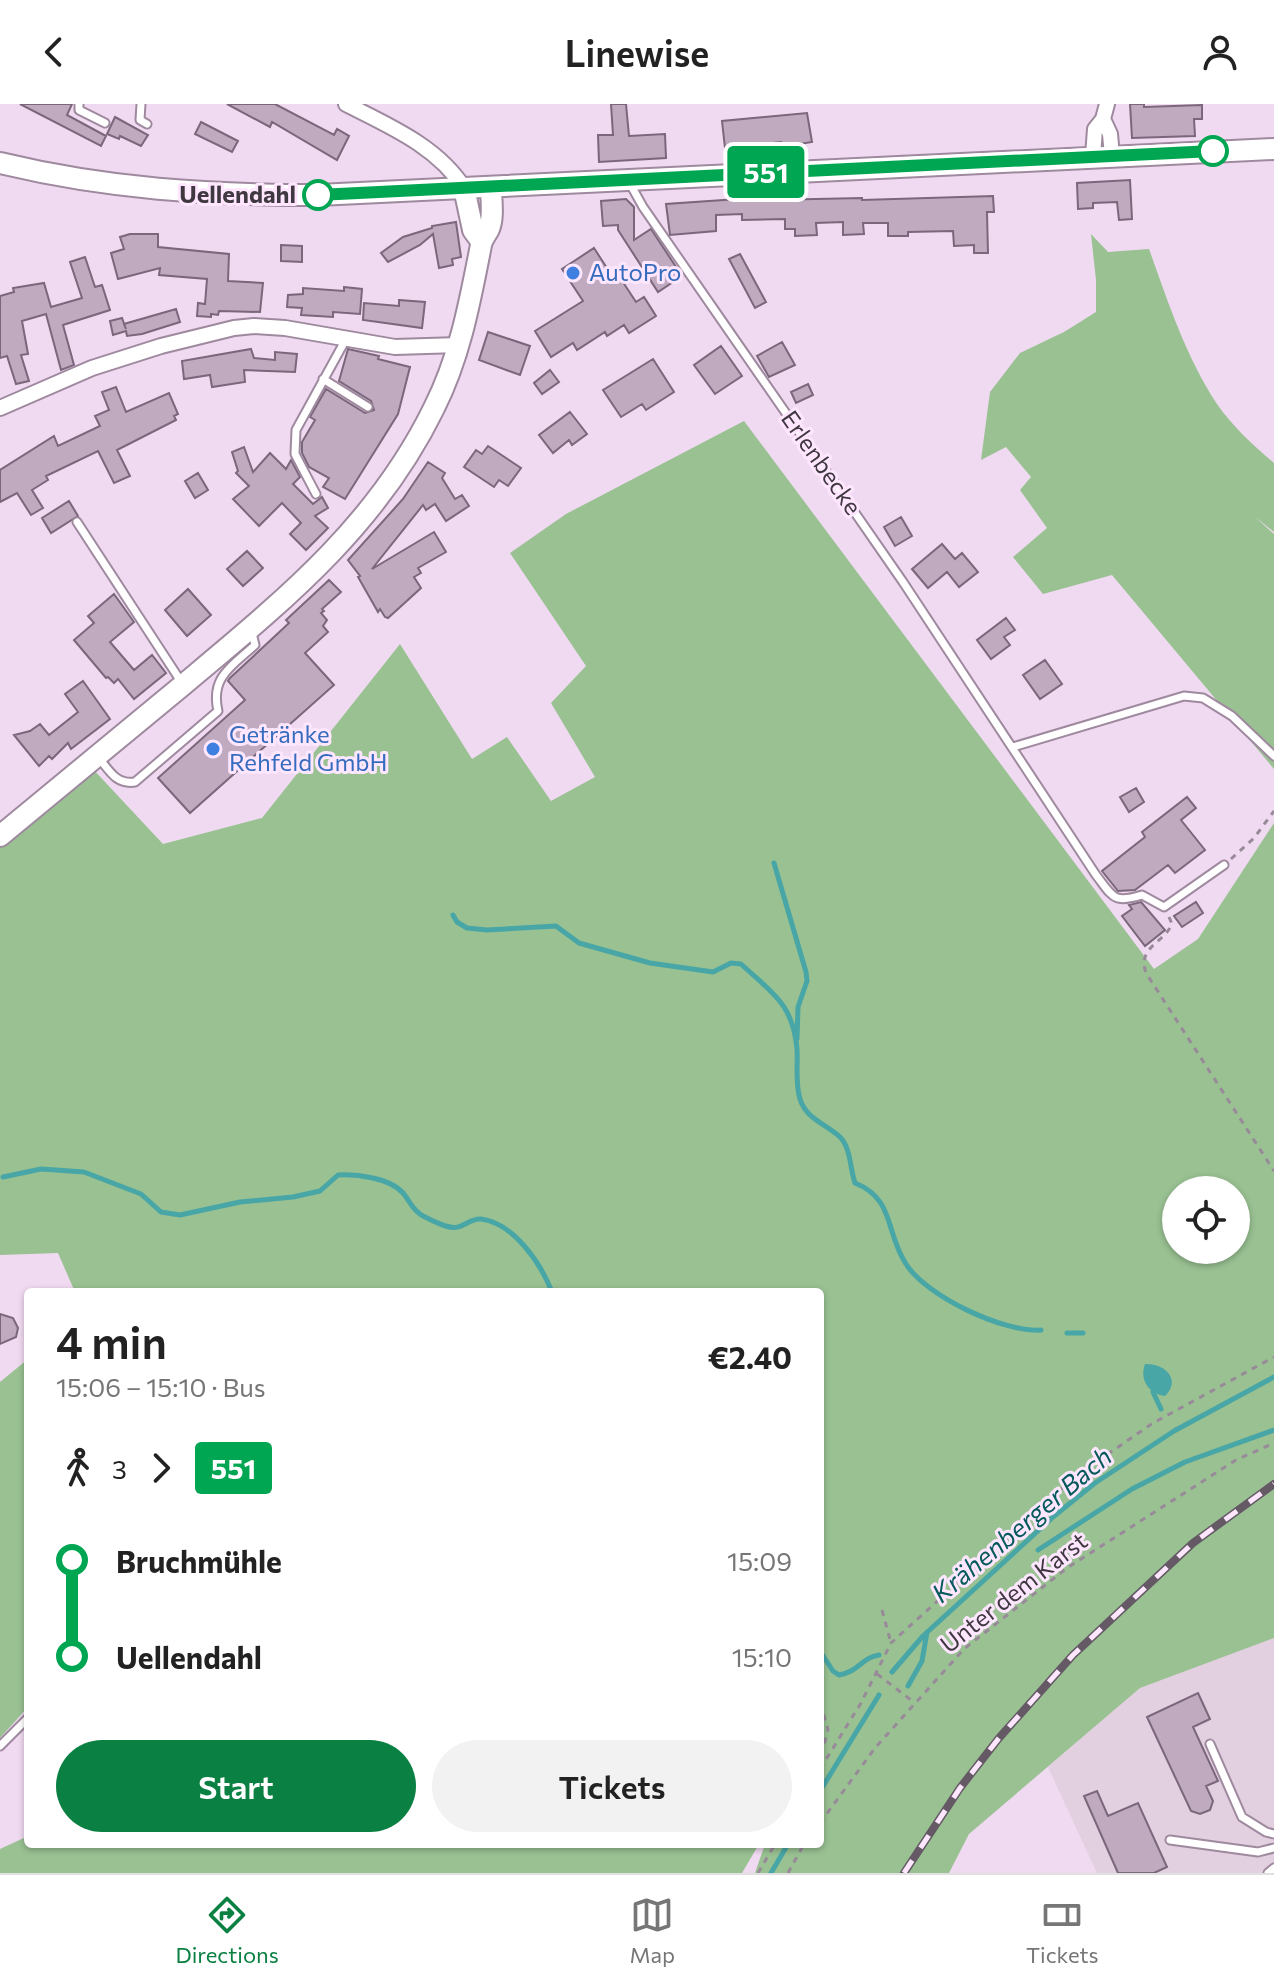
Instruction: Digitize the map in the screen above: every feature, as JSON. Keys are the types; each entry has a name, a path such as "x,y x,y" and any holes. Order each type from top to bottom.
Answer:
{"main road":[{"path":"0,163 68,177 180,192 318,195 1274,149"},
{"path":"0,836 251,628 317,569 387,489 434,408 459,345 478,271 481,241 490,223 491,187"},
{"path":"464,188 473,230 481,241"}],"street":[{"path":"346,104 431,151 464,188"},
{"path":"1102,156 1110,134 1103,119 1107,104"},
{"path":"0,408 92,368 226,329 254,326 285,328 395,347 459,345"}],"lane":[{"path":"79,104 79,110 105,123"},
{"path":"141,104 140,120 147,124"},
{"name":"Erlenbecke","path":"628,180 643,207 1013,747 1096,875 1115,899 1124,901 1142,895 1164,907"},
{"path":"316,494 299,464 294,443 304,412 346,339"},
{"path":"323,379 368,407"},
{"path":"77,522 183,684"},
{"path":"97,756 116,779 125,784 135,782 218,711 214,694 222,675 255,645 251,628"},
{"path":"1013,747 1184,696 1203,698 1232,716 1274,756"},
{"path":"1164,907 1224,865"},
{"path":"0,1746 24,1722"},
{"path":"1210,1744 1242,1817 1274,1834"},
{"path":"1170,1840 1258,1852 1274,1848"},
{"path":"1268,1873 1274,1868"}],"path":[{"path":"1224,865 1254,838 1274,811"},
{"path":"1164,907 1172,924 1169,931 1145,952 1143,964 1146,973 1274,1171"},
{"path":"824,1763 861,1703 891,1643 1076,1476 1153,1423 1274,1357"},
{"name":"Unter dem Karst","path":"824,1818 875,1748 964,1649 1067,1568 1236,1460 1274,1443"},
{"path":"882,1610 891,1643"},
{"path":"876,1674 915,1703"},
{"path":"824,1716 828,1729 824,1744"},
{"path":"758,1873 773,1848"},
{"path":"788,1873 802,1848"}],"shaded area":[{"path":"1091,234 1108,252 1149,249 1178,329 1206,386 1229,420 1274,463 1274,532 1254,516 1274,534 1274,769 1112,575 1043,594 1013,557 1047,528 1020,490 1031,477 1006,447 981,460 990,392 1020,353 1064,332 1096,312"},
{"path":"744,421 1154,969 1198,939 1274,823 1274,1638 1140,1688 969,1834 949,1873 755,1873 764,1848 824,1848 824,1288 73,1288 58,1253 0,1255 0,845 91,767 163,844 262,818 400,644 472,759 507,737 551,801 595,777 551,703 586,666 510,553 566,514"},
{"path":"24,1362 24,1711 0,1738 0,1382"},
{"path":"1145,1364 1159,1366 1168,1373 1172,1384 1165,1396 1154,1392 1144,1381"},
{"path":"1274,1638 1274,1873 1097,1873 1048,1767 1140,1688"},
{"path":"24,1838 24,1848 757,1848 742,1873 0,1873 0,1849"}],"building":[{"path":"20,104 72,104 67,115 106,136 101,146"},
{"path":"227,104 275,104 334,135 337,129 349,136 337,160 272,122 270,127"},
{"path":"611,104 626,104 629,136 665,134 666,158 599,162 598,135 613,135"},
{"path":"1130,104 1144,104 1144,107 1202,105 1202,119 1194,119 1195,136 1132,138"},
{"path":"807,113 812,142 781,147 781,142 725,148 722,121"},
{"path":"115,117 148,135 141,146 120,136 119,139 107,134"},
{"path":"201,122 238,141 232,152 195,134"},
{"path":"1130,180 1132,219 1119,220 1117,202 1093,203 1093,208 1078,209 1077,183"},
{"path":"993,196 994,212 987,212 988,253 974,253 974,245 954,246 953,231 908,232 908,236 888,236 888,223 863,223 864,234 843,235 843,222 816,223 817,235 795,236 795,229 785,229 785,219 742,220 742,214 716,215 716,231 670,235 666,204 769,197 769,200 862,200"},
{"path":"626,199 634,207 634,240 651,229 682,276 658,292 618,230 618,225 603,226 601,201"},
{"path":"456,222 461,257 452,259 453,265 439,268 433,234 420,245 388,262 381,253 403,237 432,226"},
{"path":"158,234 158,247 229,254 228,281 263,283 260,312 219,311 218,315 211,314 211,317 197,316 198,303 205,304 207,279 159,275 160,268 118,279 111,253 124,249 120,237"},
{"path":"281,245 302,246 302,262 281,261"},
{"path":"594,248 614,279 619,276 636,302 644,297 656,316 629,333 624,325 607,336 605,332 577,350 573,343 551,357 535,331 583,301 562,269"},
{"path":"740,254 766,302 755,308 729,259"},
{"path":"85,257 95,287 102,285 110,310 63,325 74,365 61,370 46,314 22,321 28,354 21,355 29,381 16,384 7,356 0,358 0,296 14,292 13,288 44,283 51,307 82,298 70,262"},
{"path":"344,287 362,289 360,314 333,312 333,317 301,315 302,308 287,307 288,295 303,294 303,288 344,291"},
{"path":"399,300 425,302 422,328 363,320 364,303 399,306"},
{"path":"176,309 180,322 142,334 127,336 126,331 113,335 110,321 122,318 124,324"},
{"path":"488,332 530,346 520,375 479,360"},
{"path":"782,342 795,365 769,377 757,356"},
{"path":"721,346 742,376 715,394 694,365"},
{"path":"251,349 254,358 275,360 275,352 297,354 295,372 244,370 245,382 212,387 210,375 184,379 182,361"},
{"path":"348,349 410,367 398,414 345,499 323,487 329,478 309,467 302,453 302,442 315,420 310,417 326,389 365,413 374,410 371,401 339,381"},
{"path":"653,359 674,392 646,410 642,404 621,417 603,390"},
{"path":"550,370 559,382 542,394 534,383"},
{"path":"808,384 813,395 796,403 791,392"},
{"path":"116,387 126,412 169,393 178,414 174,416 176,420 117,450 130,476 114,483 98,451 46,476 48,480 32,490 43,508 31,515 17,493 0,502 0,470 54,436 58,446 100,426 95,416 109,410 102,392"},
{"path":"570,412 587,434 572,445 569,440 553,453 539,435"},
{"path":"488,446 521,468 508,486 499,480 494,487 464,467 476,450 482,454"},
{"path":"244,447 253,472 270,453 286,469 291,460 300,477 293,484 313,504 322,497 328,508 315,516 328,528 306,550 290,534 301,523 282,503 259,526 233,499 249,486 236,473 232,452"},
{"path":"428,462 445,473 442,478 455,499 462,495 469,506 446,521 435,504 426,510 423,505 372,569 434,532 446,552 418,568 421,573 414,577 421,588 388,618 380,609 378,612 348,560 403,499"},
{"path":"198,473 208,490 195,498 185,481"},
{"path":"69,501 78,516 51,533 42,518"},
{"path":"901,517 912,536 895,546 884,527"},
{"path":"942,544 955,559 962,553 978,572 959,587 947,572 928,588 912,569"},
{"path":"247,551 263,568 243,586 227,569"},
{"path":"329,580 341,592 322,609 324,611 321,613 327,620 323,626 328,632 305,653 334,685 190,813 158,778 245,700 228,681 230,678 289,623 286,620"},
{"path":"188,589 211,615 187,636 165,610"},
{"path":"114,594 134,622 110,642 134,670 152,655 166,673 134,699 118,679 114,683 106,678 74,640 94,623 88,616"},
{"path":"1006,618 1015,630 1004,637 1010,645 991,659 977,640"},
{"path":"1045,660 1062,684 1040,699 1023,675"},
{"path":"83,681 110,719 71,749 68,743 52,759 49,756 39,766 14,735 30,731 40,724 49,735 78,712 65,694"},
{"path":"1136,788 1144,802 1129,812 1120,797"},
{"path":"1187,797 1196,808 1181,820 1205,850 1175,873 1168,865 1135,890 1118,891 1102,871 1145,837 1142,832"},
{"path":"1141,902 1165,930 1145,946 1122,916 1132,909 1129,905"},
{"path":"1196,902 1203,913 1182,927 1174,916"},
{"path":"0,1314 13,1318 18,1328 16,1337 0,1344"},
{"path":"1198,1693 1210,1719 1193,1727 1218,1781 1206,1786 1213,1801 1210,1810 1200,1814 1191,1811 1147,1717"},
{"path":"1097,1791 1108,1816 1138,1803 1167,1867 1154,1873 1118,1873 1084,1796"}],"waterway":[{"path":"774,863 806,972 807,981 798,1007 797,1039"},
{"path":"453,915 457,922 467,928 487,930 556,926 579,943 650,963 713,972 731,963 741,964 771,991 785,1009 795,1033 798,1087 803,1106 844,1142 855,1183 868,1190 883,1207 906,1264 930,1288 967,1310 1007,1325 1041,1330"},
{"path":"3,1177 41,1169 84,1172 141,1194 161,1212 180,1215 240,1202 320,1191 338,1175 373,1178 397,1188 419,1214 440,1224 454,1228 481,1219 504,1228 525,1246 550,1288"},
{"path":"1067,1333 1083,1333"},
{"name":"Krähenberger Bach","path":"892,1672 923,1636 1053,1517 1095,1483 1174,1431 1274,1377"},
{"path":"1153,1392 1161,1409"},
{"name":"Krähenberger Bach","path":"1038,1550 1132,1489 1185,1462 1274,1430"},
{"path":"908,1686 922,1661 927,1632"},
{"path":"824,1657 839,1675 879,1655"},
{"name":"Krähenberger Bach","path":"824,1784 879,1695"},
{"name":"Krähenberger Bach","path":"771,1873 786,1848"}],"railway":[{"path":"904,1873 960,1788 999,1738 1073,1655 1193,1543 1274,1484"}],"bus line":[{"name":"551","path":"318,195 1213,151"}],"place":[{"name":"Uellendahl","path":"318,195"},
{"name":"AutoPro","path":"573,273"},
{"name":"Getränke Rehfeld GmbH","path":"213,749"}]}
